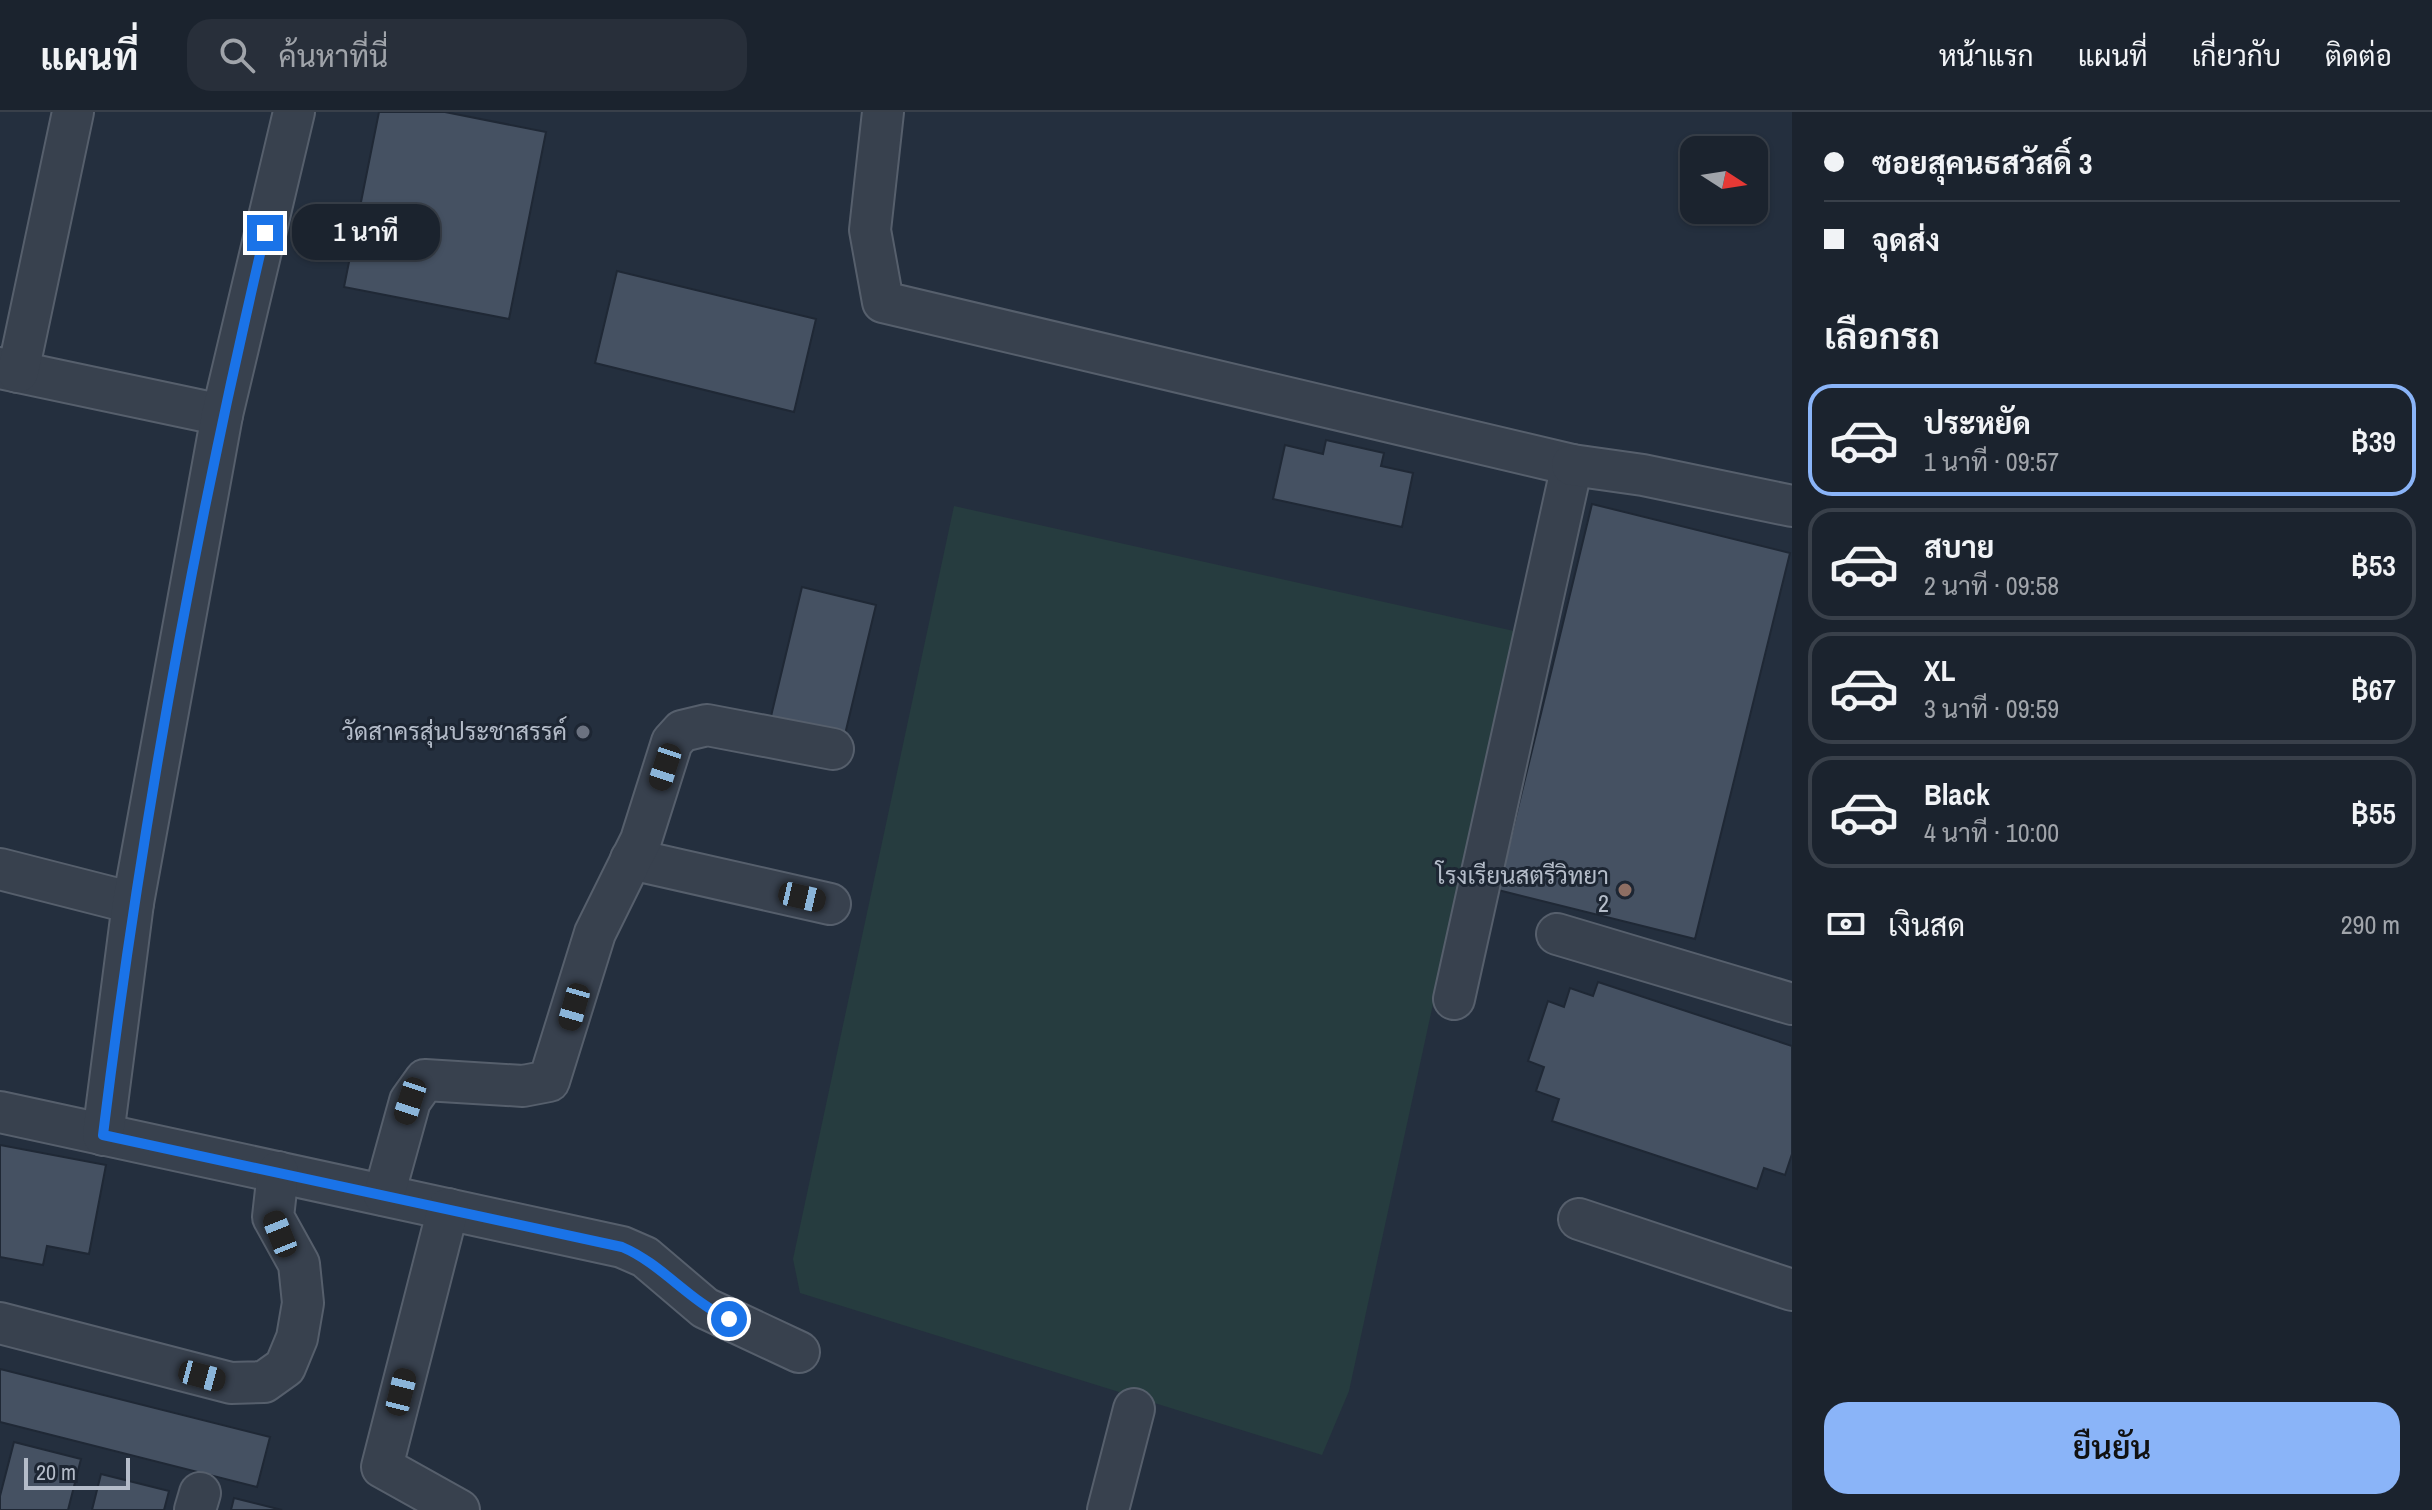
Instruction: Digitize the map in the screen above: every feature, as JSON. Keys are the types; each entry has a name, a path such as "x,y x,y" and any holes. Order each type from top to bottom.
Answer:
{"street":[{"path":"73,112 9,370 222,415"},
{"path":"103,1135 133,903 222,415 294,112"},
{"path":"882,112 870,230 883,302 1572,465 1643,475 1792,506"},
{"path":"1454,999 1572,465"},
{"path":"384,1195 410,1101 425,1080 523,1086 549,1081 595,933 641,840 672,742 682,731 707,725 833,749"},
{"path":"631,859 830,904"},
{"path":"0,869 133,903"},
{"path":"1557,934 1792,1004"},
{"path":"0,1112 622,1247 645,1257 705,1308 799,1352"},
{"path":"0,1323 231,1383 264,1382 285,1367 297,1338 303,1303 299,1264 273,1217 278,1172"},
{"path":"448,1209 382,1467 459,1510"},
{"path":"1579,1219 1792,1290"},
{"path":"1108,1510 1134,1409"}],"green space":[{"path":"954,506 1514,631 1349,1391 1322,1455 800,1293 793,1259"}],"building":[{"path":"379,112 445,112 546,132 509,319 344,287"},
{"path":"617,271 816,319 794,412 595,363"},
{"path":"1326,440 1384,453 1381,466 1413,473 1402,527 1273,499 1285,445 1323,454"},
{"path":"1592,504 1790,553 1695,939 1498,890"},
{"path":"802,587 876,605 841,751 767,733"},
{"path":"1598,982 1792,1046 1792,1154 1785,1175 1764,1168 1757,1189 1552,1121 1559,1099 1536,1091 1544,1067 1528,1061 1548,1001 1564,1007 1570,988 1593,996"},
{"path":"0,1145 106,1165 89,1254 47,1246 43,1265 0,1257"},
{"path":"0,1369 270,1437 257,1487 0,1422"},
{"path":"14,1442 81,1459 68,1510 0,1510 0,1496"},
{"path":"101,1474 169,1491 164,1510 92,1510"},
{"path":"234,1498 282,1510 231,1510"}],"place":[{"name":"วัดสาครสุ่นประชาสรรค์","path":"583,732"},
{"name":"โรงเรียนสตรีวิทยา 2","path":"1625,890"}],"route":[{"path":"265,233 222,415 133,903 103,1135 622,1247 645,1257 705,1308 729,1319"}]}
